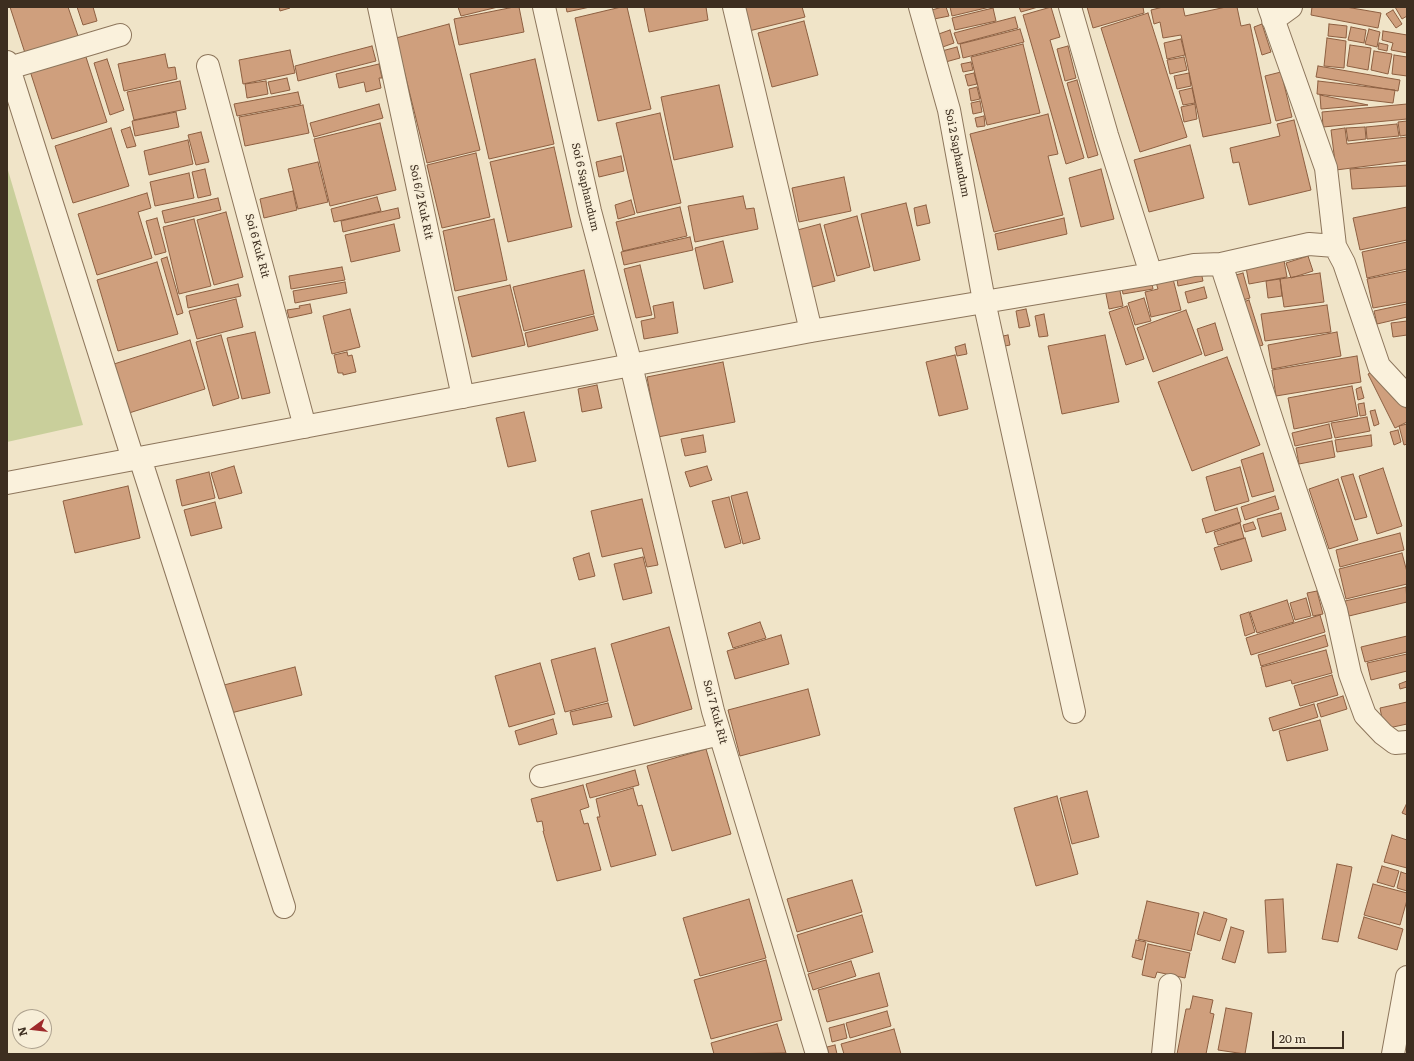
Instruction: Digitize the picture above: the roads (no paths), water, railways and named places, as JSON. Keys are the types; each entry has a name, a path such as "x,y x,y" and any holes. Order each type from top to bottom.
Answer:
{"street":[{"name":"Soi 6/2 Kuk Rit","path":"379,7 463,397"},
{"name":"Soi 6 Saphandum","path":"544,7 590,211 631,365"},
{"path":"734,7 811,331"},
{"name":"Soi 2 Saphandum","path":"920,7 949,110 984,301 1074,712"},
{"path":"1070,7 1107,135 1151,274"},
{"path":"1291,7 1271,14 1326,168 1335,246 1344,263 1379,366 1407,396"},
{"path":"120,35 8,65 284,908"},
{"name":"Soi 6 Kuk Rit","path":"208,66 305,426"},
{"path":"7,483 811,331 1151,274 1194,265 1221,264 1309,244 1335,246"},
{"path":"1221,264 1336,610 1350,674 1365,714 1383,734 1396,743 1407,742"},
{"name":"Soi 7 Kuk Rit","path":"631,365 711,703 817,1054"},
{"path":"541,776 720,734"},
{"path":"1393,1054 1407,977"},
{"path":"1163,1054 1170,985"}]}
